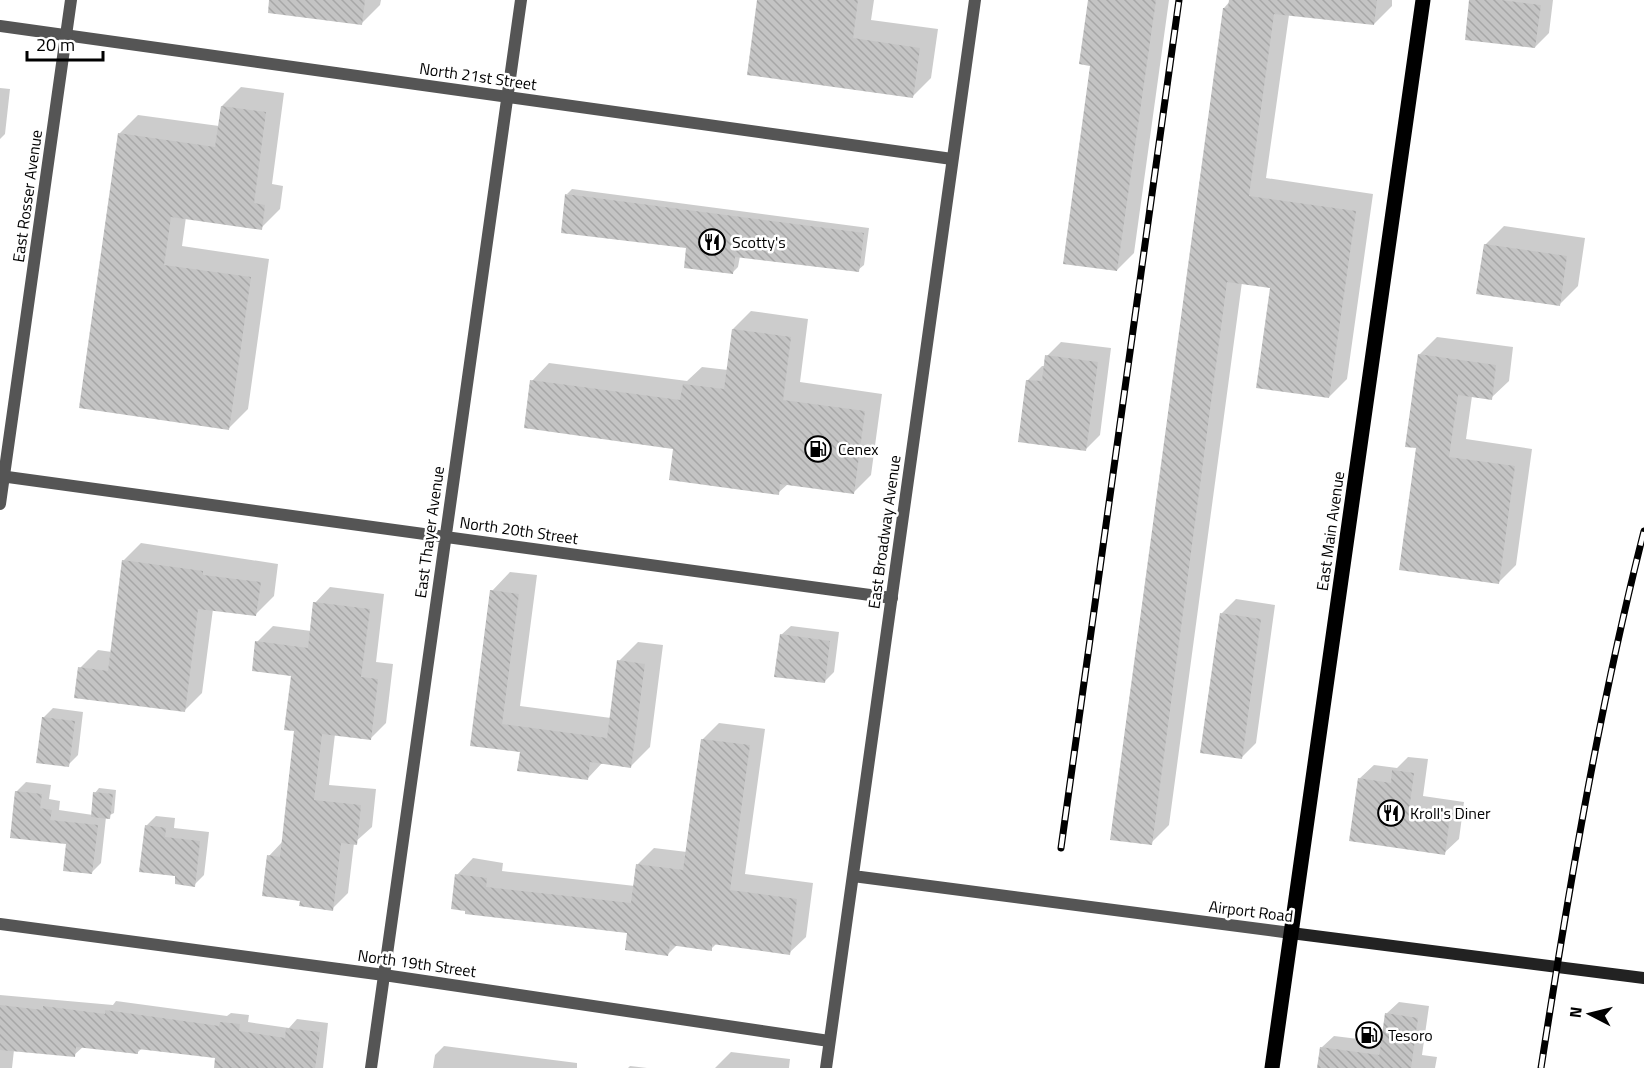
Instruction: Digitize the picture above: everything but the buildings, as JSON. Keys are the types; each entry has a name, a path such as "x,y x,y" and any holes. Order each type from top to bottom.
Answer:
{"main road":[{"name":"East Main Avenue","path":"1272,1068 1423,0"},
{"name":"Airport Road","path":"1291,933 1644,978"}],"street":[{"name":"East Rosser Avenue","path":"0,504 2,476 71,0"},
{"name":"East Thayer Avenue","path":"371,1068 520,0"},
{"name":"East Broadway Avenue","path":"826,1068 975,0"},
{"name":"North 21st Street","path":"0,26 952,159"},
{"name":"North 20th Street","path":"2,476 892,598"},
{"name":"Airport Road","path":"853,876 1291,933"},
{"name":"North 19th Street","path":"0,924 384,975 830,1041"}],"railway":[{"path":"1061,848 1179,0"},
{"path":"1541,1068 1586,798 1613,664 1644,531"}],"place":[{"name":"Scotty's","path":"712,242"},
{"name":"Cenex","path":"818,449"},
{"name":"Kroll's Diner","path":"1391,813"},
{"name":"Tesoro","path":"1369,1035"}]}
